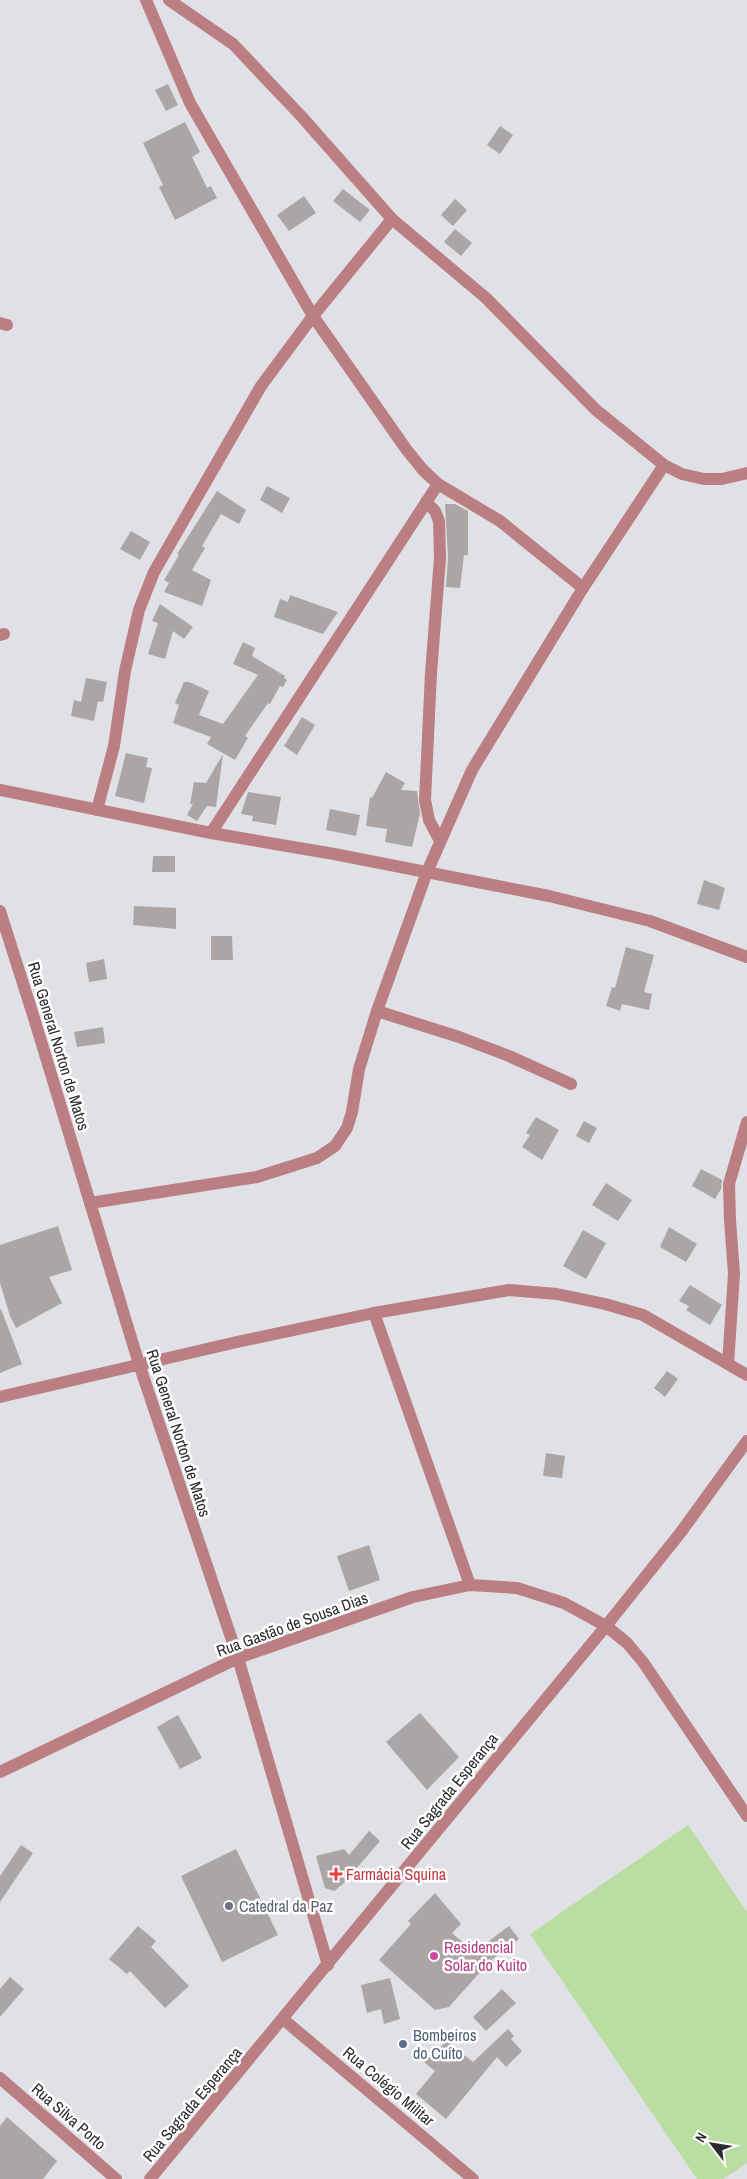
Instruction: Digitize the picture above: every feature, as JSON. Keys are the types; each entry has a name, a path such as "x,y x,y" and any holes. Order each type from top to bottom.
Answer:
{"street":[{"path":"146,0 190,103 312,316 406,449 438,484 500,521 583,588"},
{"path":"169,0 233,44 302,117 392,218 486,298 596,410 664,465 682,474 704,479 722,479 747,473"},
{"path":"97,810 114,746 125,671 139,610 154,572 261,386 312,316 392,218"},
{"path":"90,1203 256,1176 316,1158 335,1146 347,1128 352,1112 359,1069 377,1011 426,872 472,770 583,588 664,465"},
{"path":"211,833 438,484"},
{"path":"426,502 435,511 439,521 440,558 431,673 425,800 429,820 440,841"},
{"path":"0,790 211,833 549,896 650,921 747,957"},
{"name":"Rua General Norton de Matos","path":"0,911 138,1364 238,1658 328,1965"},
{"path":"377,1011 500,1052 570,1084"},
{"path":"728,1364 734,1274 729,1184 747,1122"},
{"path":"0,1397 138,1364 374,1313 509,1290 557,1294 605,1304 643,1315 747,1375"},
{"path":"374,1313 470,1585"},
{"name":"Rua Sagrada Esperança","path":"150,2179 606,1626 681,1532 747,1441"},
{"name":"Rua Gastão de Sousa Dias","path":"0,1772 238,1658 413,1597 470,1585 517,1588 564,1603 606,1626 643,1662 747,1816"},
{"name":"Rua Colégio Militar","path":"283,2019 473,2179"},
{"name":"Rua Silva Porto","path":"0,2078 116,2179"}],"green space":[{"path":"688,1825 747,1912 747,2163 723,2179 697,2179 530,1934"}],"building":[{"path":"168,84 178,105 166,111 155,90"},
{"path":"185,122 200,152 192,157 207,188 211,186 217,198 175,220 159,187 163,185 143,143"},
{"path":"500,126 513,135 500,154 487,145"},
{"path":"343,189 370,210 360,222 333,201"},
{"path":"304,196 316,213 289,231 277,215"},
{"path":"455,199 467,210 453,226 441,215"},
{"path":"455,229 472,243 461,256 444,242"},
{"path":"267,486 290,498 282,513 260,500"},
{"path":"217,491 246,510 239,524 221,514 202,546 205,548 192,570 211,580 202,606 164,592 169,583 164,580 179,555 177,554"},
{"path":"445,504 455,504 468,511 468,555 464,555 460,588 446,587 448,558"},
{"path":"131,531 150,542 140,560 120,549"},
{"path":"290,595 338,612 323,634 274,617 280,599 288,602"},
{"path":"160,604 193,627 184,639 173,631 165,659 148,654 158,623 152,621"},
{"path":"243,642 255,648 252,656 285,676 284,678 287,680 283,687 280,686 270,704 268,703 245,736 248,738 235,760 207,744 211,737 173,723 179,705 175,703 184,682 189,682 209,691 199,715 223,724 258,675 233,664"},
{"path":"86,678 107,682 103,702 98,701 94,721 71,716 74,700 81,702"},
{"path":"302,717 315,725 297,755 284,746"},
{"path":"126,753 148,758 146,767 152,768 144,803 115,796"},
{"path":"223,754 216,807 207,806 197,821 187,815 193,804 190,804 194,782 206,783"},
{"path":"386,772 405,783 401,790 417,791 420,814 412,847 385,842 387,829 366,826 370,797 372,798"},
{"path":"248,792 281,797 276,825 252,821 253,816 241,814"},
{"path":"330,809 360,815 356,836 326,830"},
{"path":"153,856 175,856 175,872 152,872"},
{"path":"704,880 725,888 719,910 697,904"},
{"path":"134,906 176,908 176,929 133,925"},
{"path":"211,936 232,936 233,960 211,960"},
{"path":"626,947 654,955 644,992 652,994 649,1010 622,1004 620,1011 606,1006 612,987 615,988"},
{"path":"104,959 107,979 89,982 86,963"},
{"path":"103,1027 105,1043 77,1047 74,1032"},
{"path":"536,1117 559,1130 542,1160 522,1147 530,1135 526,1133"},
{"path":"584,1121 597,1128 589,1143 576,1136"},
{"path":"701,1169 722,1180 721,1189 715,1199 692,1186"},
{"path":"606,1183 632,1200 618,1221 592,1205"},
{"path":"58,1226 72,1270 49,1277 62,1303 16,1328 10,1316 0,1283 0,1245"},
{"path":"669,1227 697,1244 686,1262 660,1247"},
{"path":"583,1230 606,1243 586,1279 563,1266"},
{"path":"690,1285 722,1305 710,1325 686,1310 689,1306 679,1301"},
{"path":"0,1310 22,1364 0,1373"},
{"path":"667,1371 678,1379 665,1397 654,1388"},
{"path":"546,1453 565,1456 562,1478 543,1476"},
{"path":"369,1545 380,1580 349,1591 337,1556"},
{"path":"420,1713 459,1757 427,1790 386,1742"},
{"path":"178,1715 202,1758 180,1769 157,1727"},
{"name":"Farmácia Squina","path":"369,1831 380,1841 343,1884 334,1891 325,1888 316,1856 344,1849 349,1855"},
{"path":"21,1845 33,1853 0,1902 0,1876"},
{"name":"Catedral da Paz","path":"236,1849 278,1935 222,1962 181,1876"},
{"path":"435,1893 461,1924 452,1933 474,1952 509,1926 519,1939 490,1961 449,2007 435,2010 379,1960 411,1924 408,1921"},
{"path":"138,1926 156,1941 151,1947 189,1986 165,2008 130,1971 127,1974 109,1959"},
{"path":"10,1977 24,1989 0,2017 0,1989"},
{"path":"390,1978 400,2019 384,2024 381,2009 367,2013 361,1985"},
{"path":"502,1989 516,2003 486,2031 473,2017"},
{"path":"508,2029 514,2036 511,2039 522,2051 506,2067 497,2057 446,2119 416,2094 435,2071 424,2062 447,2041 473,2062"},
{"path":"7,2117 57,2161 43,2179 0,2179 0,2126"}],"place":[{"name":"Farmácia Squina","path":"336,1874"},
{"name":"Catedral da Paz","path":"229,1906"},
{"name":"Residencial Solar do Kuito","path":"434,1956"},
{"name":"Bombeiros do Cuíto","path":"403,2044"}]}
